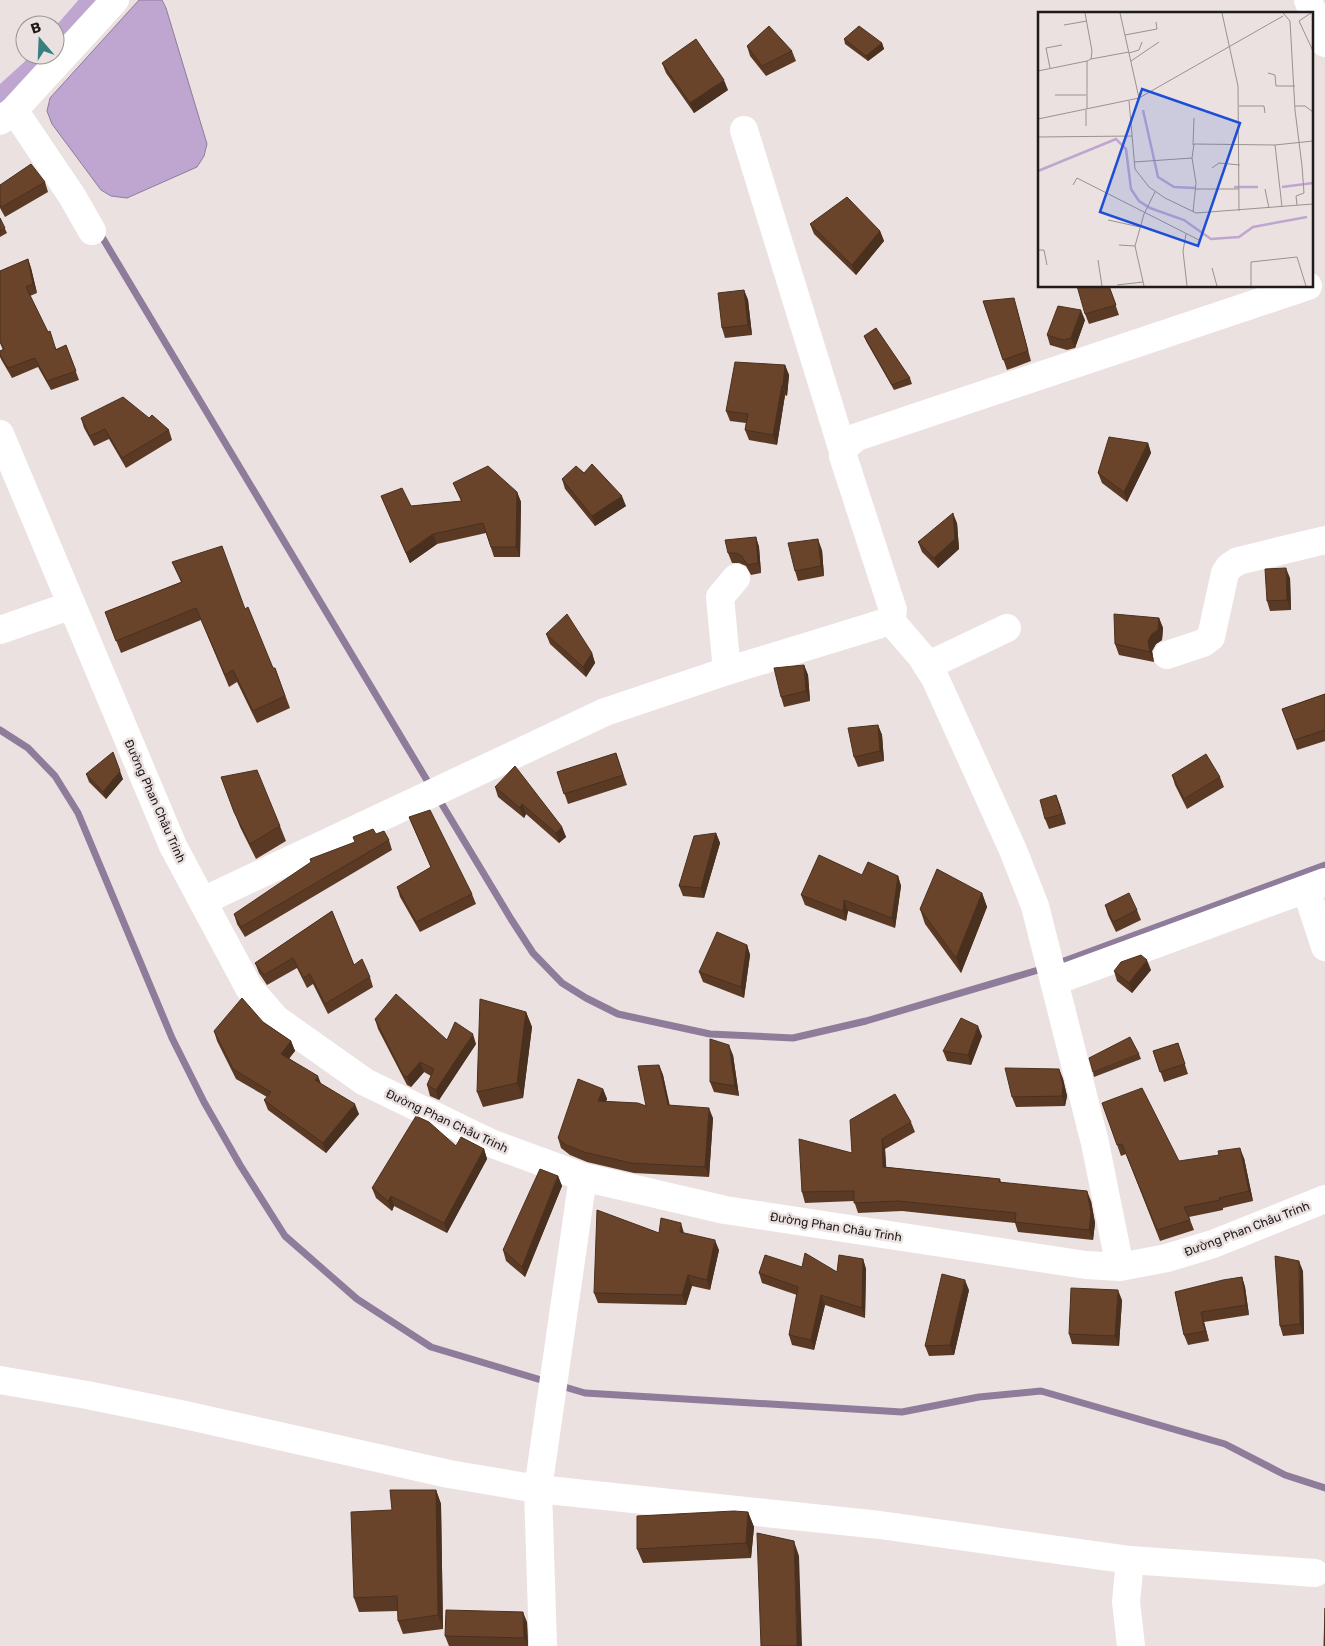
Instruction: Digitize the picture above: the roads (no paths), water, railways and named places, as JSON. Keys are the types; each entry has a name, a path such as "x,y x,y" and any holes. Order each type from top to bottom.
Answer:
{"street":[{"path":"92,231 72,196 5,113 115,0"},
{"path":"1308,0 1325,43"},
{"path":"744,130 843,456 893,610 890,620"},
{"path":"1312,285 1325,281"},
{"path":"842,451 857,437 1304,288"},
{"name":"Đường Phan Châu Trinh","path":"0,434 173,846 250,988 276,1019 365,1082 493,1144 583,1177 725,1210 1086,1265 1120,1267 1167,1258 1213,1244 1325,1199"},
{"path":"1167,655 1203,643 1211,637 1225,573 1229,567 1238,561 1325,540"},
{"path":"727,671 720,597 736,578"},
{"path":"0,630 72,605"},
{"path":"890,620 921,656 945,698 1014,850 1035,906 1095,1143 1120,1267"},
{"path":"202,901 605,712 727,671 890,620"},
{"path":"927,666 1007,628"},
{"path":"1054,978 1316,886 1325,947"},
{"path":"544,1646 538,1489 583,1177"},
{"path":"0,1380 185,1415 449,1474 538,1489 880,1525 1130,1560 1315,1573"},
{"path":"1130,1560 1126,1602 1131,1646"}],"waterway":[{"path":"65,34 95,0"},
{"path":"0,101 38,65"},
{"path":"99,232 431,787"},
{"path":"0,730 28,748 55,776 78,813 172,1038 204,1102 240,1165 285,1236 357,1299 431,1347 548,1382"},
{"path":"437,796 533,953 562,983 618,1014 710,1034 793,1038 866,1021 1045,968"},
{"path":"1056,964 1325,865"},
{"path":"558,1385 585,1393 902,1412 979,1397 1041,1391 1225,1444 1285,1475 1325,1488"}]}
